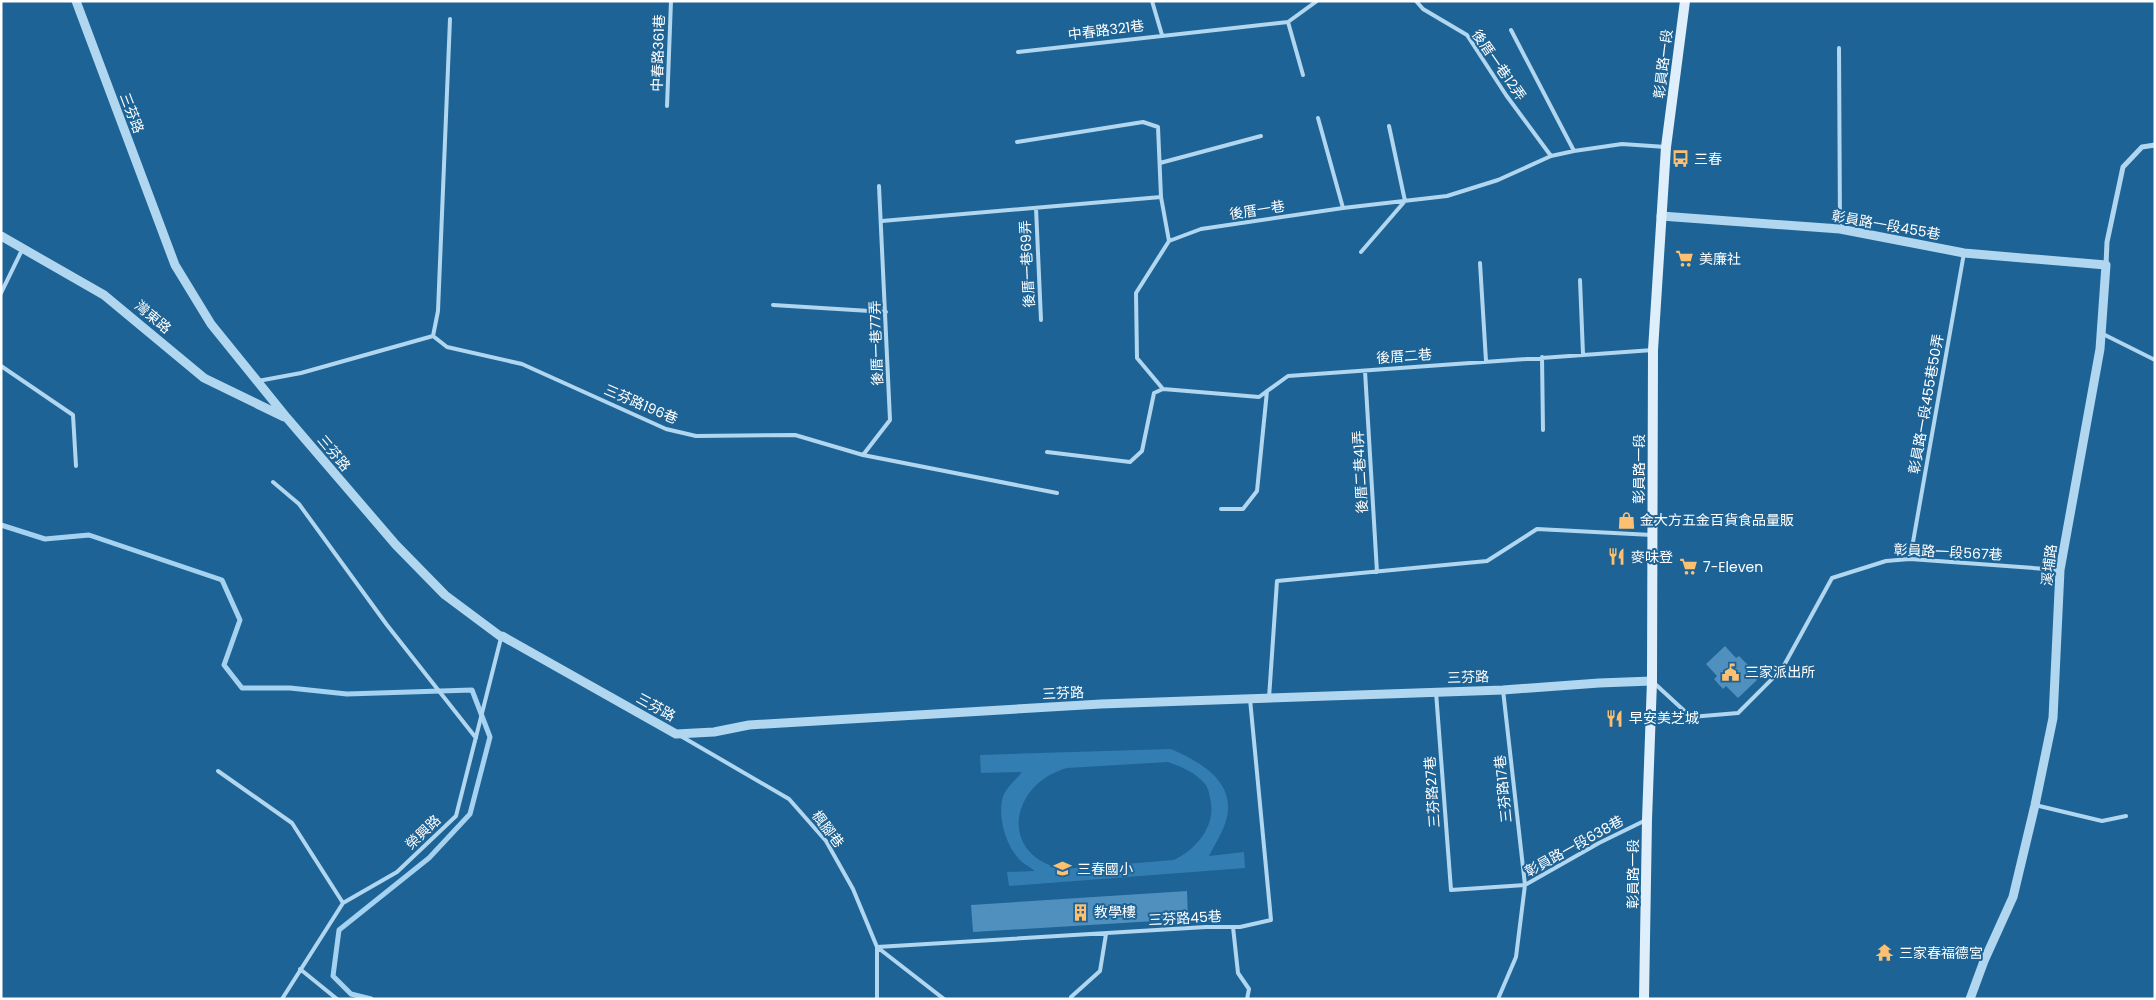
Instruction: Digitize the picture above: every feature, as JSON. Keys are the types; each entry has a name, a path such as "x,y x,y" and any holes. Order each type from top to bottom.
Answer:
{"main road":[{"name":"彰員路一段","path":"1644,999 1647,820 1652,681 1652,350 1666,147 1685,1"}],"street":[{"name":"三芬路","path":"76,1 175,265 211,324 287,418 396,546 445,595 500,636 676,734 714,732 759,724 1101,704 1503,690 1599,682 1652,681"},
{"name":"溪埔路","path":"1970,999 1984,961 2013,897 2053,718 2060,570 2100,349 2107,242 2123,166 2142,147 2155,145"},
{"name":"彰員路一段455巷","path":"1661,216 1840,229 1964,253 2106,265"},
{"name":"灣東路","path":"1,236 104,295 204,378 287,418"}],"lane":[{"name":"中春路361巷","path":"667,106 670,1"},
{"name":"中春路321巷","path":"1018,52 1162,35 1152,1"},
{"path":"1162,35 1288,22 1317,1"},
{"name":"後厝一巷12弄","path":"1416,1 1423,9 1467,35 1506,95 1551,156"},
{"path":"257,381 301,374 433,336 438,312 450,19"},
{"path":"1288,22 1303,75"},
{"path":"1511,30 1574,151"},
{"path":"1839,48 1840,229"},
{"path":"1318,118 1343,208"},
{"path":"1016,142 1144,122 1158,127 1161,197 1169,240 1136,293 1137,358 1163,389 1154,393 1142,451 1130,462 1047,452"},
{"path":"1361,252 1405,201 1389,126"},
{"path":"1160,164 1261,136"},
{"name":"後厝一巷","path":"1169,240 1201,229 1343,208 1447,196 1498,180 1551,156 1574,151 1622,144 1666,147"},
{"name":"後厝一巷77弄","path":"863,456 890,420 879,186"},
{"path":"882,221 1161,197"},
{"name":"後厝一巷69弄","path":"1036,208 1041,320"},
{"path":"1,293 23,249"},
{"name":"彰員路一段455巷50弄","path":"1910,559 1964,253"},
{"path":"1480,263 1486,361"},
{"path":"1580,280 1583,354"},
{"path":"773,305 886,312"},
{"path":"2101,332 2155,360"},
{"name":"三芬路196巷","path":"433,336 447,347 522,364 666,429 696,436 795,435 863,456 1057,493"},
{"name":"後厝二巷","path":"1163,389 1259,397 1288,376 1652,350"},
{"path":"1542,357 1544,430"},
{"path":"1,366 73,415 76,466"},
{"name":"後厝二巷41弄","path":"1365,370 1377,572"},
{"path":"1222,509 1242,509 1257,491 1267,392"},
{"path":"273,482 298,504 387,625 476,738"},
{"path":"1269,699 1278,581 1486,562 1537,529 1652,535"},
{"name":"彰員路一段567巷","path":"1652,681 1691,716 1738,713 1782,669 1832,578 1886,561 1910,559 2060,570"},
{"name":"榮興路","path":"282,999 343,903 398,872 456,816 502,636"},
{"name":"三芬路17巷","path":"1498,999 1516,957 1525,885 1503,690"},
{"name":"三芬路27巷","path":"1436,692 1451,890"},
{"name":"三芬路45巷","path":"878,947 1232,927 1271,920 1250,699"},
{"name":"楓腳巷","path":"676,734 789,799 826,841 853,889 878,947 876,999"},
{"path":"218,771 292,823 343,903"},
{"path":"2035,805 2102,822 2126,816"},
{"name":"彰員路一段638巷","path":"1451,890 1525,885 1599,843 1647,820"},
{"path":"1232,927 1238,973 1248,989 1247,999"},
{"path":"1070,997 1100,970 1106,934"},
{"path":"878,947 944,999"},
{"path":"300,969 337,999"}],"shaded area":[{"path":"1171,749 1193,760 1213,774 1226,793 1228,804 1226,822 1209,856 1244,852 1245,868 1009,886 1007,872 1035,871 1022,862 1012,850 1005,834 1001,816 1003,796 1022,772 981,773 980,755","holes":["1168,762 1193,773 1205,784 1209,792 1211,808 1211,818 1203,835 1197,843 1174,860 1063,869 1042,862 1028,850 1020,836 1019,820 1023,804 1033,789 1048,776 1067,768"]}],"building":[{"name":"三家派出所","path":"1725,646 1736,658 1739,656 1748,665 1746,667 1757,680 1738,698 1726,686 1723,689 1714,679 1717,676 1706,664"},
{"name":"教學樓","path":"1187,891 1188,919 973,932 971,905"}],"waterway":[{"path":"1,525 45,539 89,535 222,580 240,620 224,665 242,688 290,688 347,694 472,690 490,737 470,814 429,858 339,930 333,976 351,994 371,999"}],"place":[{"name":"三春","path":"1680,159"},
{"name":"美廉社","path":"1685,259"},
{"name":"金大方五金百貨食品量販","path":"1626,520"},
{"name":"麥味登","path":"1617,557"},
{"name":"7-Eleven","path":"1689,567"},
{"name":"三家派出所","path":"1731,672"},
{"name":"早安美芝城","path":"1615,718"},
{"name":"三春國小","path":"1063,869"},
{"name":"教學樓","path":"1080,912"},
{"name":"三家春福德宮","path":"1885,953"}]}
